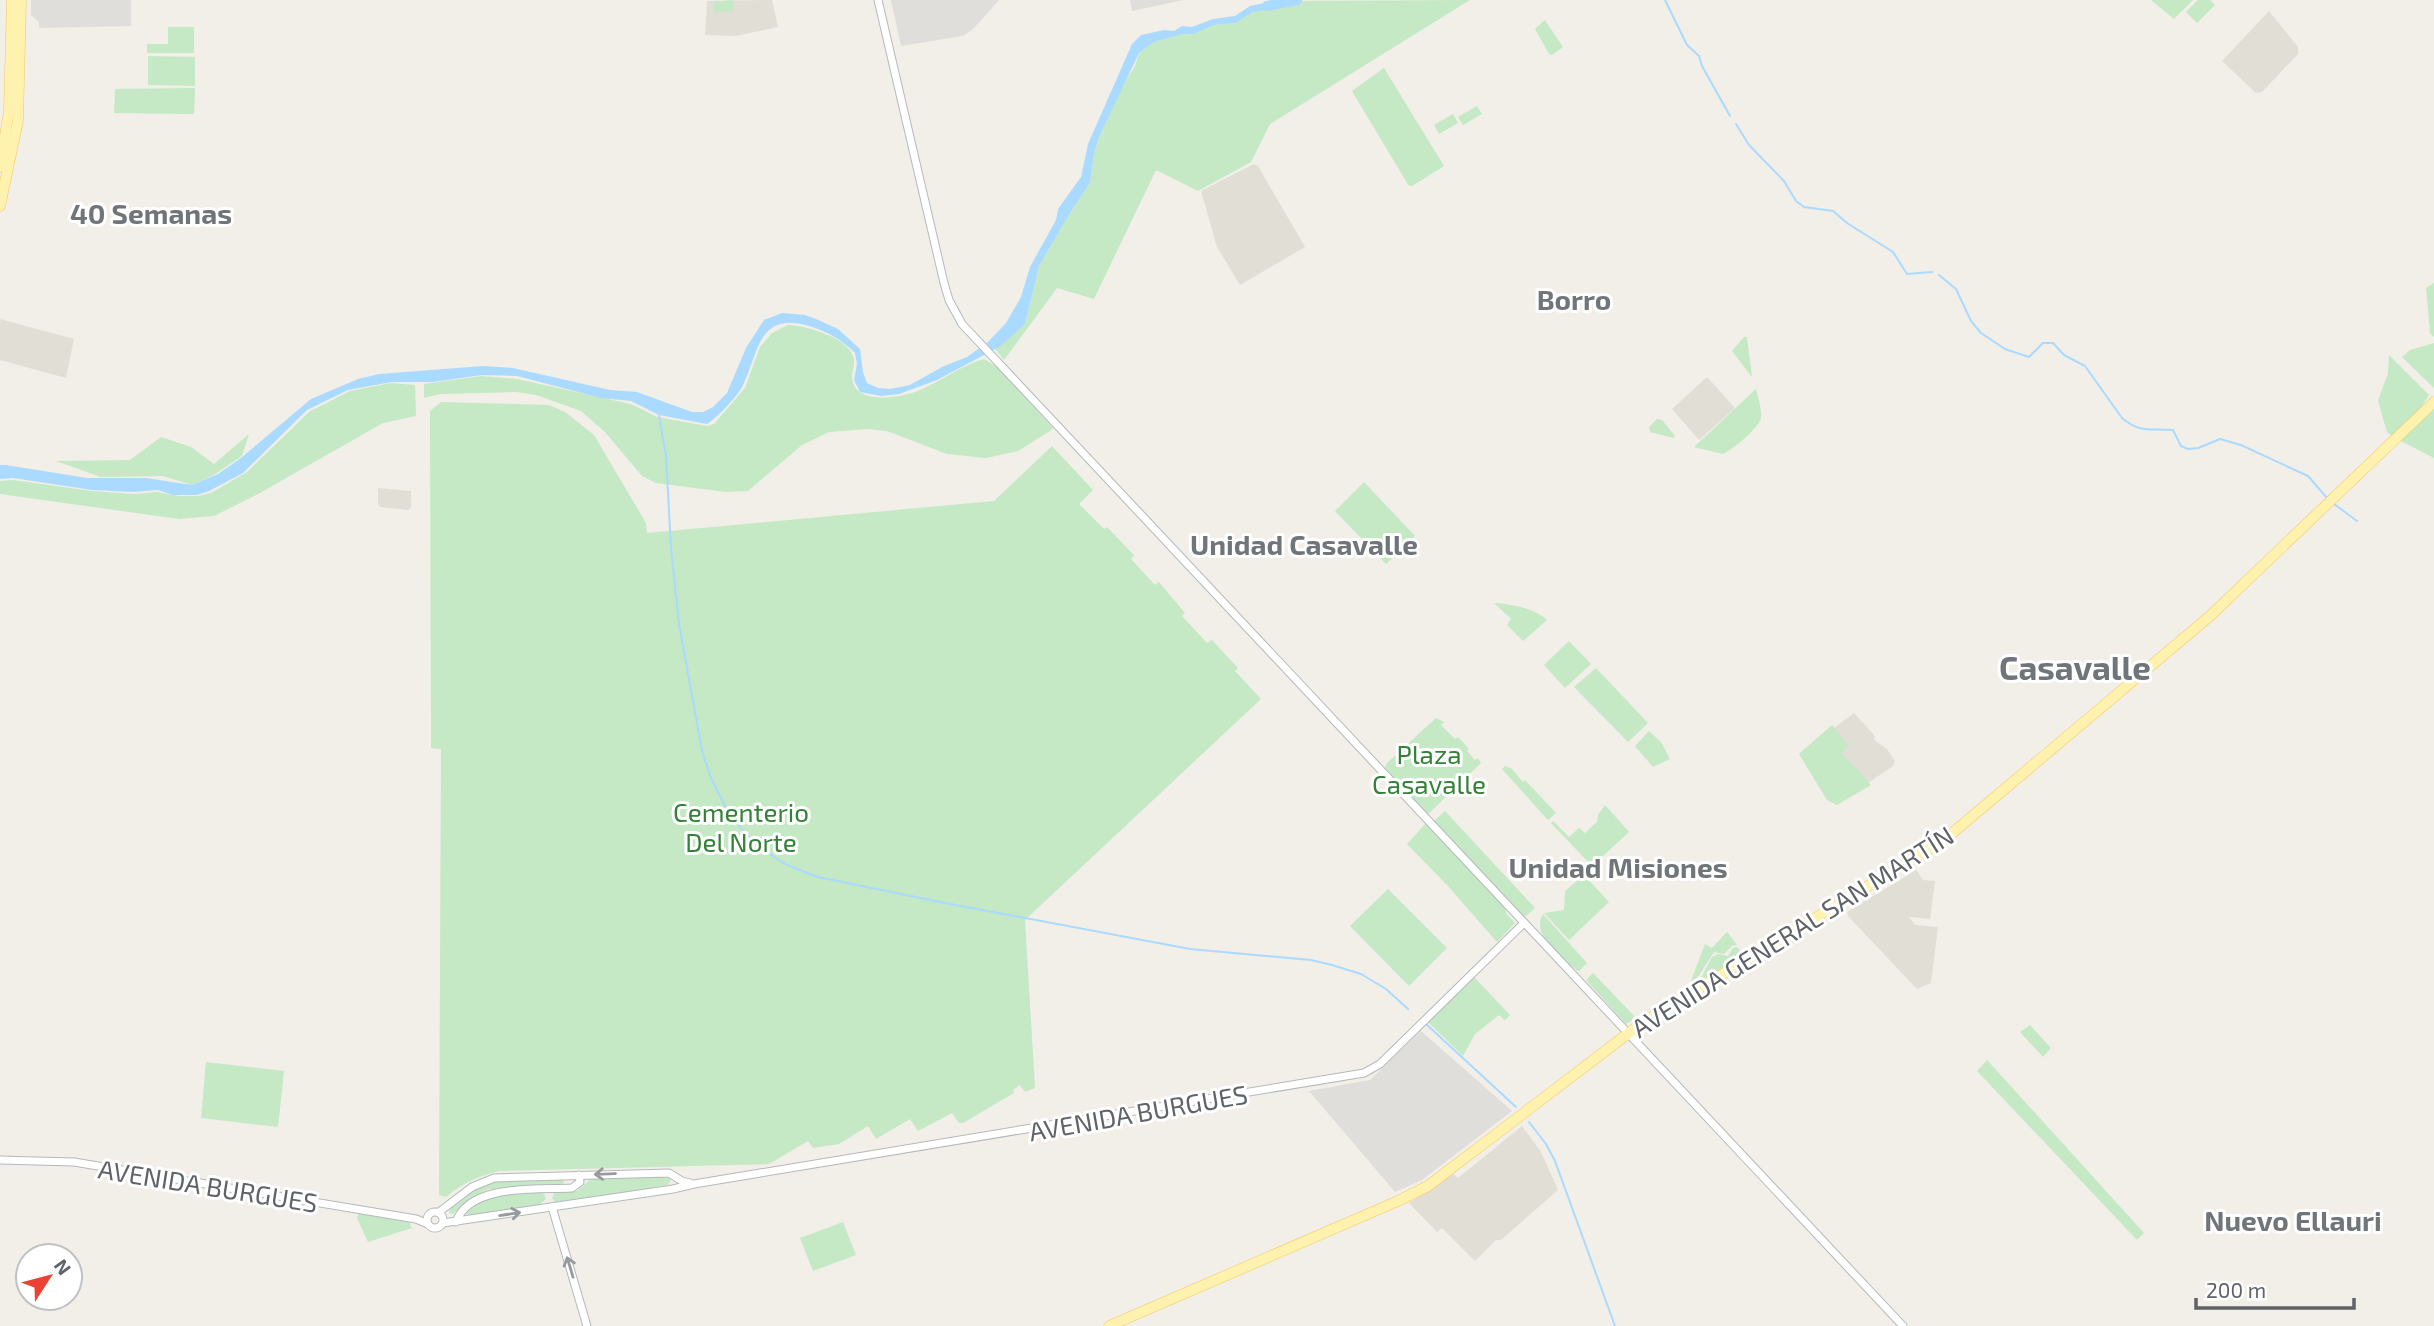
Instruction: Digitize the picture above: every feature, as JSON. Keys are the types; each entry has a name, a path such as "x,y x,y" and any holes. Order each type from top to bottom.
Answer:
{"main road":[{"path":"0,167 9,111 12,0"},
{"path":"0,206 18,121 21,0"},
{"name":"AVENIDA GENERAL SAN MARTÍN","path":"1109,1326 1348,1224 1429,1186 1628,1033 1950,836 2210,616 2434,401"}],"street":[{"path":"878,0 946,289 954,311 971,333 1903,1326"},
{"name":"AVENIDA BURGUES","path":"443,1223 552,1208 1364,1073 1380,1064 1524,923"},
{"name":"AVENIDA BURGUES","path":"0,1160 74,1162 428,1221"},
{"path":"439,1212 443,1223 435,1228 428,1221 431,1212 439,1212 465,1191 494,1178 661,1172 694,1184"},
{"path":"456,1222 458,1215 467,1206 492,1193 572,1188 580,1182 579,1175"},
{"path":"667,1189 674,1182 673,1175"},
{"path":"552,1208 587,1326"}],"shaded area":[{"path":"31,0 131,0 131,26 39,28 39,22 31,15"},
{"path":"772,0 778,27 736,36 705,35 707,1"},
{"path":"891,0 999,0 973,29 963,36 901,46"},
{"path":"1130,0 1184,0 1132,11"},
{"path":"2269,11 2298,47 2298,54 2262,92 2256,93 2222,61"},
{"path":"1254,164 1258,166 1305,247 1240,285 1217,247 1201,191"},
{"path":"0,319 74,339 66,378 0,360"},
{"path":"1707,377 1735,408 1699,440 1672,409"},
{"path":"378,488 411,491 411,507 408,510 380,507"},
{"path":"1854,713 1875,736 1874,740 1887,749 1895,761 1893,766 1868,783 1842,753 1849,746 1834,728"},
{"path":"1916,870 1923,880 1935,881 1930,919 1909,917 1915,925 1938,927 1931,983 1917,989 1847,912"},
{"path":"1421,1031 1512,1111 1422,1180 1395,1192 1309,1091 1370,1080"},
{"path":"1522,1126 1541,1152 1558,1190 1501,1240 1496,1240 1475,1261 1442,1228 1437,1232 1409,1203 1453,1173 1458,1178"}],"green space":[{"path":"733,0 734,11 715,13 714,2"},
{"path":"1470,0 1270,124 1251,162 1198,191 1156,170 1094,299 1057,288 1004,360 995,349 1025,324 1039,266 1090,183 1099,137 1139,53 1154,42 1183,34 1194,34 1214,25 1236,23 1253,12 1292,1"},
{"path":"2151,0 2193,0 2174,19"},
{"path":"2198,0 2210,0 2215,5 2197,23 2186,12"},
{"path":"1545,20 1563,47 1552,55 1535,29"},
{"path":"168,27 194,27 194,53 147,53 147,44 168,44"},
{"path":"148,56 195,57 195,86 148,85"},
{"path":"1384,68 1444,166 1412,186 1409,186 1352,91"},
{"path":"195,88 194,114 114,113 115,89"},
{"path":"1477,106 1482,114 1463,125 1458,117"},
{"path":"1453,114 1458,123 1439,134 1434,125"},
{"path":"2434,283 2434,337 2430,333 2426,288"},
{"path":"788,325 815,330 843,343 854,359 854,385 857,390 870,396 893,397 911,393 984,359 997,367 1053,428 1018,451 986,458 947,454 887,431 868,429 829,432 802,445 748,491 726,492 656,483 642,476 605,432 581,411 536,395 516,392 440,394 424,398 424,384 481,376 517,379 631,404 657,417 707,426 714,424 745,388 760,347 772,333"},
{"path":"1747,337 1752,377 1732,351"},
{"path":"2434,343 2434,388 2402,357 2410,350"},
{"path":"2389,355 2429,395 2419,410 2392,436 2387,432 2378,401 2388,373"},
{"path":"391,383 415,385 416,416 383,423 214,516 179,519 0,494 0,481 13,480 134,494 157,492 198,496 211,493 247,472 309,412 350,391"},
{"path":"1756,389 1761,418 1745,438 1723,454 1694,447"},
{"name":"Cementerio Del Norte","path":"441,402 549,405 565,412 594,435 646,523 647,533 994,501 1052,446 1093,490 1079,504 1104,529 1107,527 1134,555 1131,559 1155,585 1159,582 1185,613 1182,616 1207,643 1212,640 1238,668 1235,671 1261,699 1025,920 1035,1088 1025,1092 1020,1085 1013,1090 1014,1093 963,1123 959,1123 952,1113 918,1131 910,1119 876,1139 868,1126 839,1144 813,1148 808,1141 769,1164 499,1171 471,1181 446,1197 439,1195 441,749 431,748 430,411"},
{"path":"2434,406 2434,458 2399,440"},
{"path":"1657,419 1662,420 1674,438 1650,432 1649,427"},
{"path":"249,434 242,456 212,476 192,485 163,476 101,477 56,461 130,460 161,437 191,447 214,464"},
{"path":"1364,482 1415,536 1386,564 1335,511"},
{"path":"1494,603 1529,610 1547,620 1523,641 1507,625 1511,619"},
{"path":"1569,641 1591,664 1565,688 1544,665"},
{"path":"1596,668 1648,723 1628,742 1574,687"},
{"name":"Plaza Casavalle","path":"1436,718 1444,722 1441,725 1455,739 1458,737 1469,749 1467,751 1481,763 1427,815 1385,768 1387,763"},
{"path":"1832,725 1849,746 1842,753 1871,785 1837,805 1827,800 1799,754"},
{"path":"1649,731 1661,742 1670,759 1653,767 1635,746"},
{"path":"1505,766 1511,768 1523,782 1525,780 1556,813 1548,820 1502,769"},
{"path":"1605,805 1629,832 1592,866 1551,823 1553,821 1569,837 1579,828 1585,833 1597,822"},
{"path":"1445,811 1535,908 1524,918 1434,821"},
{"path":"1426,823 1505,908 1515,923 1497,942 1407,844"},
{"path":"1584,875 1609,902 1569,940 1544,913 1564,910 1565,891"},
{"path":"1388,889 1447,948 1409,986 1350,926"},
{"path":"1543,914 1587,963 1579,971 1544,938 1540,922"},
{"path":"1727,932 1737,945 1724,954 1714,952 1696,980 1691,981 1705,944 1712,948"},
{"path":"1737,947 1744,955 1699,982 1712,957 1719,954 1728,956 1733,948"},
{"path":"1593,973 1636,1018 1626,1024 1586,980"},
{"path":"1474,977 1510,1015 1505,1020 1499,1015 1475,1034 1463,1056 1428,1022"},
{"path":"2030,1025 2051,1048 2043,1057 2020,1032"},
{"path":"1987,1060 2144,1233 2137,1240 1977,1071"},
{"path":"206,1062 284,1071 278,1127 201,1118"},
{"path":"667,1176 671,1179 668,1185 556,1203 552,1198 555,1192 577,1191 592,1178"},
{"path":"562,1179 564,1183 560,1185 489,1189 470,1198 453,1214 449,1213 450,1208 473,1189 495,1181"},
{"path":"540,1192 546,1199 539,1205 470,1216 466,1213 479,1200 499,1194"},
{"path":"359,1213 409,1222 412,1228 368,1242 357,1218"},
{"path":"843,1222 856,1255 813,1271 800,1238"}],"water":[{"path":"1264,3 1277,5 1253,12 1236,23 1214,25 1194,34 1183,34 1154,42 1139,53 1099,137 1090,183 1039,266 1025,324 999,347 937,380 899,394 881,396 860,392 854,380 857,364 855,353 845,344 828,333 809,326 779,324 763,337 740,390 707,424 659,415 631,401 601,398 517,376 482,375 433,382 392,382 348,390 307,410 243,473 197,495 173,495 158,490 92,490 13,478 0,479 0,465 6,465 87,478 146,478 192,485 218,474 241,458 311,399 358,379 379,374 483,366 513,368 610,390 637,392 692,412 703,412 713,407 727,393 746,348 764,320 782,313 805,315 838,329 860,349 867,383 890,389 910,385 967,357 988,342 1006,323 1021,297 1030,267 1056,220 1058,209 1081,177 1088,144 1132,44 1141,35 1164,30 1174,31 1182,26 1192,27 1213,19 1235,16 1250,6"}],"waterway":[{"path":"1267,6 1297,0"},
{"path":"1665,0 1687,45 1699,56 1730,116"},
{"path":"1736,124 1749,145 1784,181 1796,201 1804,207 1833,211 1893,252 1907,274 1932,272"},
{"path":"1939,275 1956,289 1971,321 1981,333 2005,349 2029,357 2043,343 2053,343 2064,355 2085,366 2122,418 2129,423 2146,429 2173,430 2181,446 2188,449 2220,439 2241,445 2308,476 2327,498"},
{"path":"659,416 666,456 671,548 679,624 702,751 711,778 726,808 760,848 787,865 818,877 945,903 1190,949 1311,960 1332,965 1361,974 1386,989 1408,1009"},
{"path":"2334,504 2357,521"},
{"path":"1426,1024 1516,1107"},
{"path":"1529,1122 1555,1161 1615,1326"}],"district":[{"name":"40 Semanas","path":"151,213"},
{"name":"Borro","path":"1574,299"},
{"name":"Unidad Casavalle","path":"1304,544"},
{"name":"Casavalle","path":"2075,667"},
{"name":"Unidad Misiones","path":"1618,867"},
{"name":"Nuevo Ellauri","path":"2293,1220"}]}
